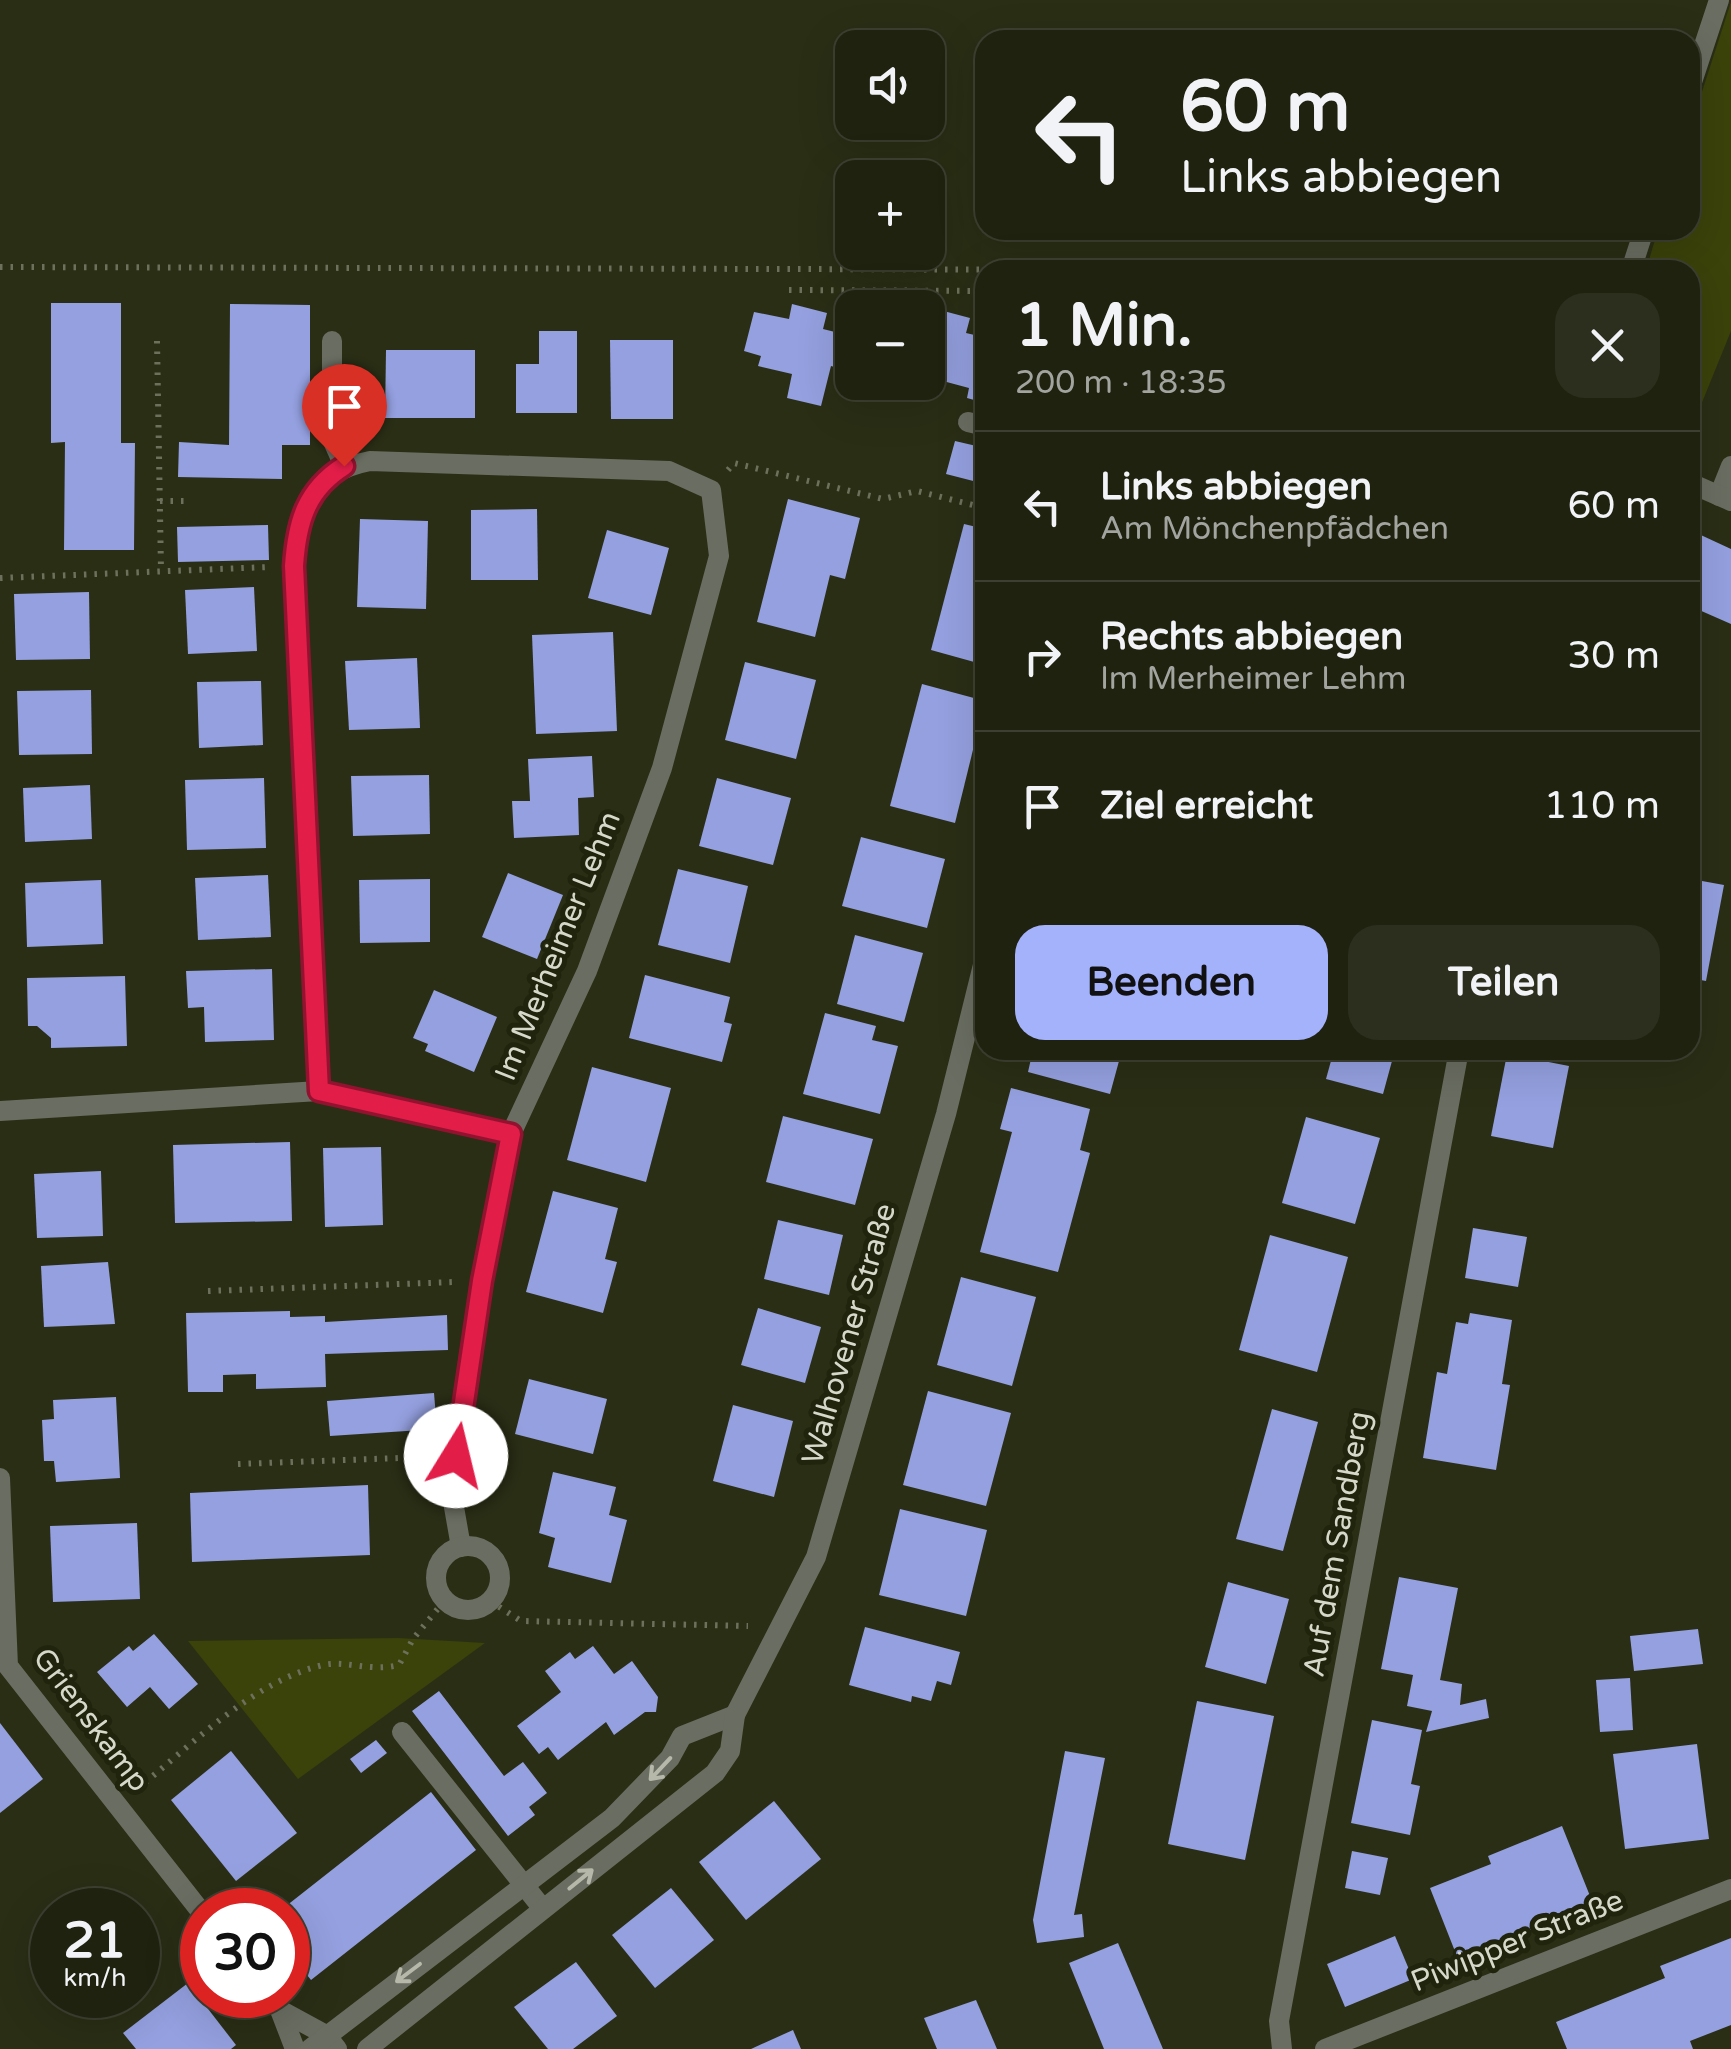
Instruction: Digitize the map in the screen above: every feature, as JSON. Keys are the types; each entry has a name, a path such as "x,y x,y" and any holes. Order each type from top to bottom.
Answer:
{"street":[{"path":"1700,63 1722,7"},
{"path":"332,341 332,440 344,466"},
{"path":"319,1091 294,566 307,502 321,480 344,466 370,461 668,472 711,490"},
{"path":"1700,487 1725,498 1731,466"},
{"name":"Im Merheimer Lehm","path":"461,1546 451,1490 482,1281 511,1134 587,971 662,768 719,556 711,490"},
{"name":"Walhovener Straße","path":"368,2049 715,1772 730,1751 734,1714 816,1557 946,1114 975,997"},
{"name":"Auf dem Sandberg","path":"1282,2049 1279,2021 1457,1060"},
{"path":"0,1111 319,1091 511,1134"},
{"name":"Grienskamp","path":"0,1478 4,1668 182,1888"},
{"path":"461,1546 482,1549 497,1563 500,1584 490,1602 462,1610 445,1600 436,1580 437,1569 450,1551 461,1546"},
{"path":"293,2018 324,2044 612,1818 670,1758 682,1736 734,1714"},
{"path":"402,1732 544,1909"},
{"name":"Piwipper Straße","path":"1325,2049 1731,1889"},
{"path":"281,2018 295,2049"}],"path":[{"path":"0,268 975,269"},
{"path":"789,290 975,290"},
{"path":"157,341 161,570"},
{"path":"711,490 734,463 883,499 917,491 975,506"},
{"path":"160,501 185,501"},
{"path":"0,578 294,566"},
{"path":"208,1290 482,1281"},
{"path":"238,1464 456,1456"},
{"path":"117,1805 241,1707 299,1671 330,1664 374,1671 399,1665 413,1639 445,1600"},
{"path":"490,1602 520,1622 782,1626"}],"green space":[{"path":"1731,2 1731,331 1700,407 1700,260 1649,260 1655,240 1700,240 1700,98"},
{"path":"398,1638 485,1643 298,1779 188,1641"}],"building":[{"path":"51,303 121,303 121,443 135,443 134,550 64,550 65,442 51,443"},
{"path":"230,304 310,305 310,445 282,445 282,479 178,477 179,442 229,445"},
{"path":"792,304 827,313 823,329 835,332 835,367 831,366 821,406 787,398 792,374 758,366 761,356 744,351 754,312 789,319"},
{"path":"945,311 970,318 966,333 975,335 975,400 967,398 969,388 945,382"},
{"path":"539,331 577,331 577,413 516,413 516,364 539,364"},
{"path":"610,340 673,340 673,419 611,419"},
{"path":"386,350 475,350 475,418 385,418"},
{"path":"955,441 975,446 975,481 946,474"},
{"path":"788,499 860,518 845,579 830,575 815,637 757,622"},
{"path":"537,509 538,580 471,580 471,510"},
{"path":"360,519 428,521 426,609 357,607"},
{"path":"964,524 975,527 975,662 931,650"},
{"path":"268,525 269,560 178,562 177,527"},
{"path":"607,530 669,548 651,615 588,598"},
{"path":"1700,535 1731,549 1731,624 1700,610"},
{"path":"254,587 257,651 188,654 185,590"},
{"path":"89,592 90,659 16,660 14,594"},
{"path":"613,632 617,731 536,734 532,635"},
{"path":"417,658 420,728 349,730 345,661"},
{"path":"745,662 816,680 796,759 725,740"},
{"path":"261,681 263,745 199,748 197,682"},
{"path":"922,684 975,698 975,742 955,823 890,806"},
{"path":"91,690 92,754 19,755 17,691"},
{"path":"592,756 594,797 578,798 579,835 514,838 512,801 530,801 528,759"},
{"path":"429,775 430,834 353,836 351,776"},
{"path":"264,778 266,848 187,850 185,780"},
{"path":"717,778 791,798 773,865 699,846"},
{"path":"90,785 92,839 25,842 23,788"},
{"path":"861,837 945,859 927,928 842,906"},
{"path":"678,869 748,886 730,963 658,945"},
{"path":"508,873 563,895 537,959 482,937"},
{"path":"268,875 271,937 198,940 195,878"},
{"path":"430,879 430,942 360,943 359,880"},
{"path":"101,880 103,944 27,947 25,883"},
{"path":"1700,881 1724,885 1706,981 1700,980"},
{"path":"855,935 923,953 904,1022 837,1004"},
{"path":"272,969 274,1040 205,1042 204,1007 188,1008 186,971"},
{"path":"645,975 730,997 724,1022 732,1024 722,1062 629,1038"},
{"path":"125,976 127,1046 51,1048 51,1038 37,1026 28,1026 27,978"},
{"path":"434,990 497,1017 474,1072 425,1051 428,1044 413,1038"},
{"path":"825,1013 876,1026 872,1040 898,1046 880,1114 803,1094"},
{"path":"1031,1060 1119,1060 1110,1094 1028,1072"},
{"path":"1331,1060 1392,1060 1383,1094 1326,1079"},
{"path":"1506,1060 1538,1060 1569,1066 1553,1148 1491,1136"},
{"path":"592,1067 671,1088 646,1182 567,1160"},
{"path":"1011,1088 1090,1109 1080,1150 1090,1153 1058,1272 980,1252 1012,1132 1000,1129"},
{"path":"783,1116 873,1139 855,1205 766,1182"},
{"path":"1306,1117 1380,1138 1355,1224 1282,1203"},
{"path":"290,1142 292,1221 175,1223 173,1145"},
{"path":"381,1147 383,1225 325,1227 323,1148"},
{"path":"101,1171 103,1236 37,1238 34,1174"},
{"path":"553,1191 618,1208 605,1259 617,1262 603,1313 526,1292"},
{"path":"778,1220 843,1235 829,1295 764,1279"},
{"path":"1473,1228 1527,1237 1518,1287 1465,1278"},
{"path":"1270,1235 1348,1257 1317,1372 1239,1350"},
{"path":"108,1262 115,1324 44,1327 41,1266"},
{"path":"961,1277 1036,1297 1012,1386 937,1365"},
{"path":"758,1308 821,1327 805,1383 741,1365"},
{"path":"290,1311 290,1317 325,1316 325,1322 447,1315 448,1350 325,1354 326,1387 256,1389 256,1374 223,1375 223,1392 188,1392 186,1313"},
{"path":"1470,1313 1512,1320 1502,1384 1510,1385 1496,1470 1423,1458 1437,1372 1447,1374 1456,1322 1468,1324"},
{"path":"529,1379 607,1399 593,1454 515,1434"},
{"path":"928,1391 1011,1413 986,1506 903,1485"},
{"path":"434,1393 437,1429 330,1436 327,1401"},
{"path":"116,1397 120,1478 56,1482 54,1461 44,1461 42,1420 54,1419 53,1400"},
{"path":"733,1405 793,1421 774,1497 713,1481"},
{"path":"1272,1409 1318,1422 1283,1551 1236,1539"},
{"path":"553,1472 616,1487 609,1515 627,1520 611,1583 548,1567 555,1538 539,1533"},
{"path":"368,1485 370,1555 192,1562 190,1493"},
{"path":"900,1509 987,1530 966,1616 879,1595"},
{"path":"137,1523 140,1599 53,1602 50,1526"},
{"path":"1399,1577 1458,1588 1440,1680 1462,1684 1460,1705 1486,1699 1489,1718 1426,1732 1432,1711 1407,1706 1413,1675 1381,1669"},
{"path":"1228,1582 1289,1599 1266,1684 1205,1667"},
{"path":"865,1627 960,1652 951,1685 937,1681 931,1701 912,1696 911,1702 849,1685"},
{"path":"1698,1629 1703,1664 1634,1671 1630,1636"},
{"path":"154,1634 198,1684 169,1709 150,1687 127,1707 97,1672 129,1646 133,1651"},
{"path":"593,1646 614,1674 632,1661 658,1697 656,1712 645,1712 614,1735 606,1722 558,1760 548,1747 539,1754 517,1726 561,1692 545,1671 570,1652 575,1659"},
{"path":"1630,1678 1633,1730 1600,1732 1596,1680"},
{"path":"439,1691 504,1776 523,1762 547,1793 529,1807 535,1815 508,1836 412,1711"},
{"path":"1197,1701 1274,1716 1245,1860 1168,1844"},
{"path":"1372,1720 1422,1730 1411,1784 1420,1786 1410,1835 1351,1823"},
{"path":"0,1723 43,1779 0,1813"},
{"path":"376,1740 387,1753 361,1773 350,1759"},
{"path":"1697,1744 1709,1839 1625,1849 1613,1754"},
{"path":"231,1751 297,1833 236,1881 171,1800"},
{"path":"1065,1751 1105,1758 1074,1915 1082,1914 1084,1937 1037,1943 1033,1920"},
{"path":"431,1792 476,1850 311,1980 309,1888"},
{"path":"774,1801 821,1859 746,1920 699,1862"},
{"path":"1562,1826 1594,1906 1458,1959 1430,1888 1491,1864 1488,1856"},
{"path":"1352,1851 1388,1858 1380,1895 1345,1888"},
{"path":"671,1888 714,1940 655,1988 612,1935"},
{"path":"1395,1936 1413,1979 1345,2007 1327,1964"},
{"path":"1731,1938 1731,2025 1690,2041 1693,2049 1567,2049 1556,2022 1665,1978 1660,1966"},
{"path":"1118,1943 1163,2049 1104,2049 1069,1963"},
{"path":"576,1962 617,2016 573,2049 548,2049 514,2007"},
{"path":"180,1989 180,2018 215,2018 236,2045 231,2049 136,2049 123,2033 142,2018 160,2018 160,2005"},
{"path":"976,2000 997,2049 937,2049 924,2018"},
{"path":"793,2030 801,2049 751,2049"}],"route":[{"path":"344,466 321,480 307,502 296,537 294,566 319,1091 511,1134 482,1281 456,1456"}]}
